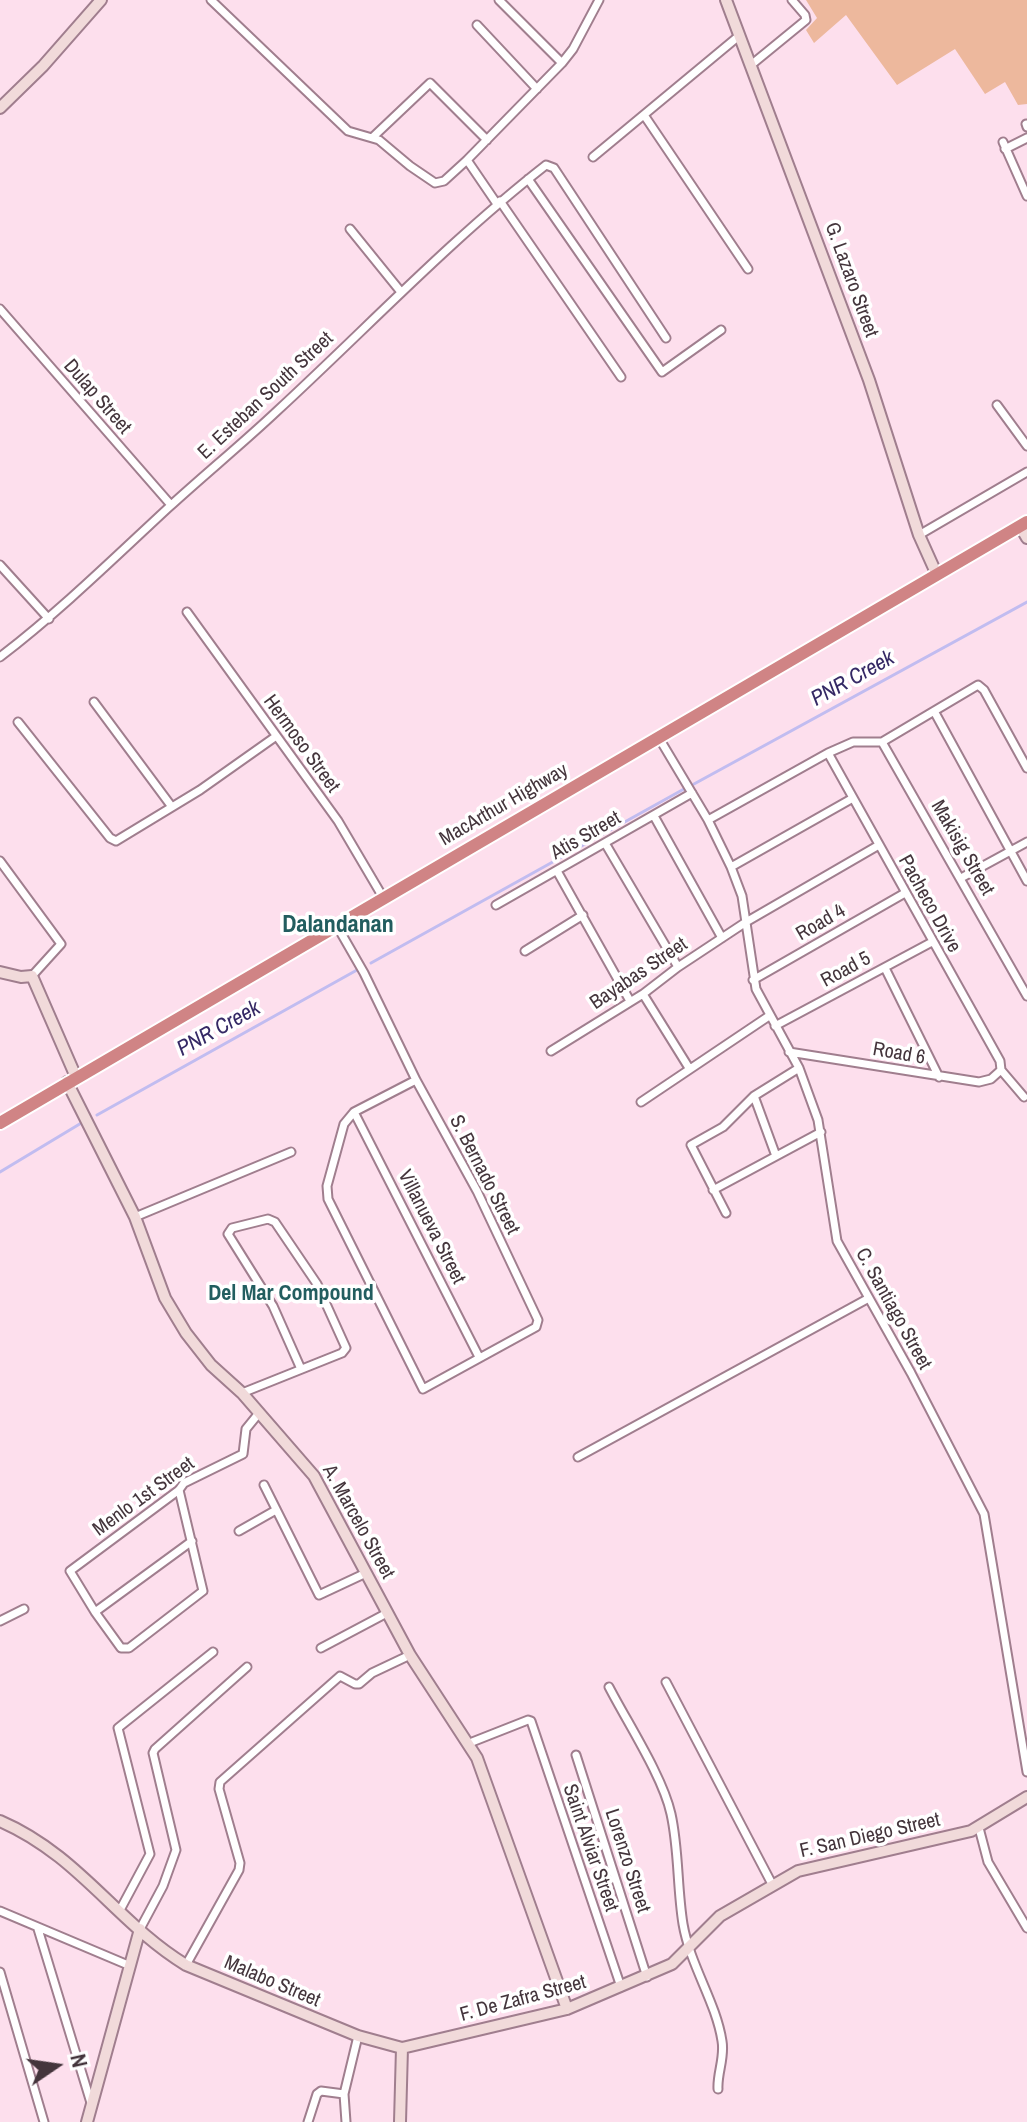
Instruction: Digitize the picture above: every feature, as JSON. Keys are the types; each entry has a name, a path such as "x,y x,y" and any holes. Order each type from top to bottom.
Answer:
{"highway":[{"name":"MacArthur Highway","path":"0,1123 1023,524"}],"street":[{"path":"0,108 43,66 101,0"},
{"path":"211,0 348,131 373,137 435,183 444,181 467,160 562,63 596,1"},
{"path":"499,0 562,63"},
{"name":"G. Lazaro Street","path":"726,0 869,380 919,535 937,575"},
{"path":"751,65 806,20 792,0"},
{"path":"477,25 537,89"},
{"path":"593,157 740,35"},
{"path":"373,137 430,83 487,140"},
{"path":"644,115 748,269"},
{"path":"1027,138 1004,146 1027,196"},
{"path":"467,160 621,377"},
{"name":"E. Esteban South Street","path":"0,657 49,619 277,412 499,202 546,165 554,168 666,338"},
{"path":"528,179 662,372 721,330"},
{"path":"350,229 401,292"},
{"name":"Dulap Street","path":"0,309 171,505"},
{"path":"997,405 1027,446"},
{"path":"919,535 1027,472"},
{"path":"1023,524 1027,538"},
{"path":"0,565 49,619"},
{"name":"Hermoso Street","path":"187,612 338,821 384,899"},
{"path":"708,820 828,753 853,742 882,742 978,685 984,690 1027,768"},
{"path":"94,702 172,807"},
{"path":"934,711 1027,881"},
{"path":"18,722 110,838 116,841 275,737"},
{"name":"C. Santiago Street","path":"659,738 708,820 742,896 753,980 769,1016 799,1068 821,1132 837,1241 967,1477 984,1514 1027,1772"},
{"name":"Makisig Street","path":"882,742 1027,996"},
{"name":"Pacheco Drive","path":"828,753 1000,1061 1001,1070 1024,1097"},
{"name":"Atis Street","path":"496,905 692,793"},
{"path":"731,867 853,798"},
{"path":"654,816 722,938"},
{"path":"961,878 1027,842"},
{"path":"605,843 678,967"},
{"name":"Bayabas Street","path":"551,1051 643,994 746,922 879,845"},
{"path":"0,861 61,944 32,976 0,972"},
{"path":"557,871 630,1001"},
{"name":"Road 4","path":"753,980 905,893"},
{"path":"525,951 583,915"},
{"name":"S. Bernado Street","path":"337,925 477,1191 538,1320 536,1327 423,1389 328,1199 327,1186 336,1148 344,1124 354,1112"},
{"name":"Road 5","path":"775,1026 932,942"},
{"path":"885,968 939,1077"},
{"name":"A. Marcelo Street","path":"32,976 72,1080 135,1217 165,1298 186,1333 211,1365 242,1393 314,1476 410,1655 477,1758 567,2009"},
{"path":"643,994 689,1068"},
{"path":"641,1102 769,1016"},
{"name":"Road 6","path":"789,1052 979,1082 991,1079 1001,1070"},
{"path":"726,1213 691,1145 723,1127 754,1096 799,1068"},
{"path":"354,1112 416,1080"},
{"path":"754,1096 776,1156"},
{"name":"Villanueva Street","path":"354,1112 479,1357"},
{"path":"713,1190 821,1132"},
{"path":"135,1217 291,1152"},
{"path":"242,1393 342,1353 346,1348 317,1284 275,1222 268,1219 232,1228 228,1234 273,1306 301,1369"},
{"path":"578,1457 869,1298"},
{"name":"Menlo 1st Street","path":"95,1612 71,1573 72,1568 179,1490 184,1483 243,1454 246,1429 259,1413"},
{"path":"264,1485 319,1595 366,1573"},
{"path":"179,1490 192,1541 203,1591 129,1648 121,1648 95,1612 192,1541"},
{"path":"239,1531 276,1510"},
{"path":"0,1621 24,1609"},
{"path":"321,1648 387,1613"},
{"path":"120,1910 150,1854 119,1725 213,1652"},
{"path":"186,1965 239,1870 240,1863 219,1789 220,1782 340,1676 359,1684 372,1673 410,1655"},
{"path":"87,2122 128,1965 140,1929 163,1886 176,1850 153,1753 247,1667"},
{"path":"666,1682 772,1884"},
{"path":"609,1687 671,1811 683,1923 722,2040 718,2089"},
{"name":"Saint Alviar Street","path":"467,1744 531,1721 621,1988"},
{"name":"Lorenzo Street","path":"576,1755 647,1977"},
{"name":"F. San Diego Street","path":"689,1948 720,1916 798,1871 979,1828 1027,1797"},
{"name":"Malabo Street","path":"0,1821 25,1832 57,1853 161,1949 186,1965 358,2036 402,2048"},
{"path":"979,1828 988,1862 1027,1928"},
{"path":"0,1911 128,1965"},
{"path":"38,1929 92,2105"},
{"name":"F. De Zafra Street","path":"402,2048 567,2009 647,1977 672,1964 689,1948"},
{"path":"0,1972 44,2122"},
{"path":"346,2122 344,2094 358,2036"},
{"path":"400,2122 402,2048"},
{"path":"308,2122 317,2094 321,2091 344,2094"}],"shaded area":[{"path":"806,0 1027,0 1027,104 1018,105 1005,82 985,94 955,49 897,85 846,15 814,43 806,30 817,18"}],"waterway":[{"name":"PNR Creek","path":"694,784 1027,602"},
{"name":"PNR Creek","path":"371,963 684,789"},
{"name":"PNR Creek","path":"97,1115 357,970"},
{"name":"PNR Creek","path":"0,1172 83,1122"}],"district":[{"name":"Dalandanan","path":"338,926"},
{"name":"Del Mar Compound","path":"291,1294"}]}
